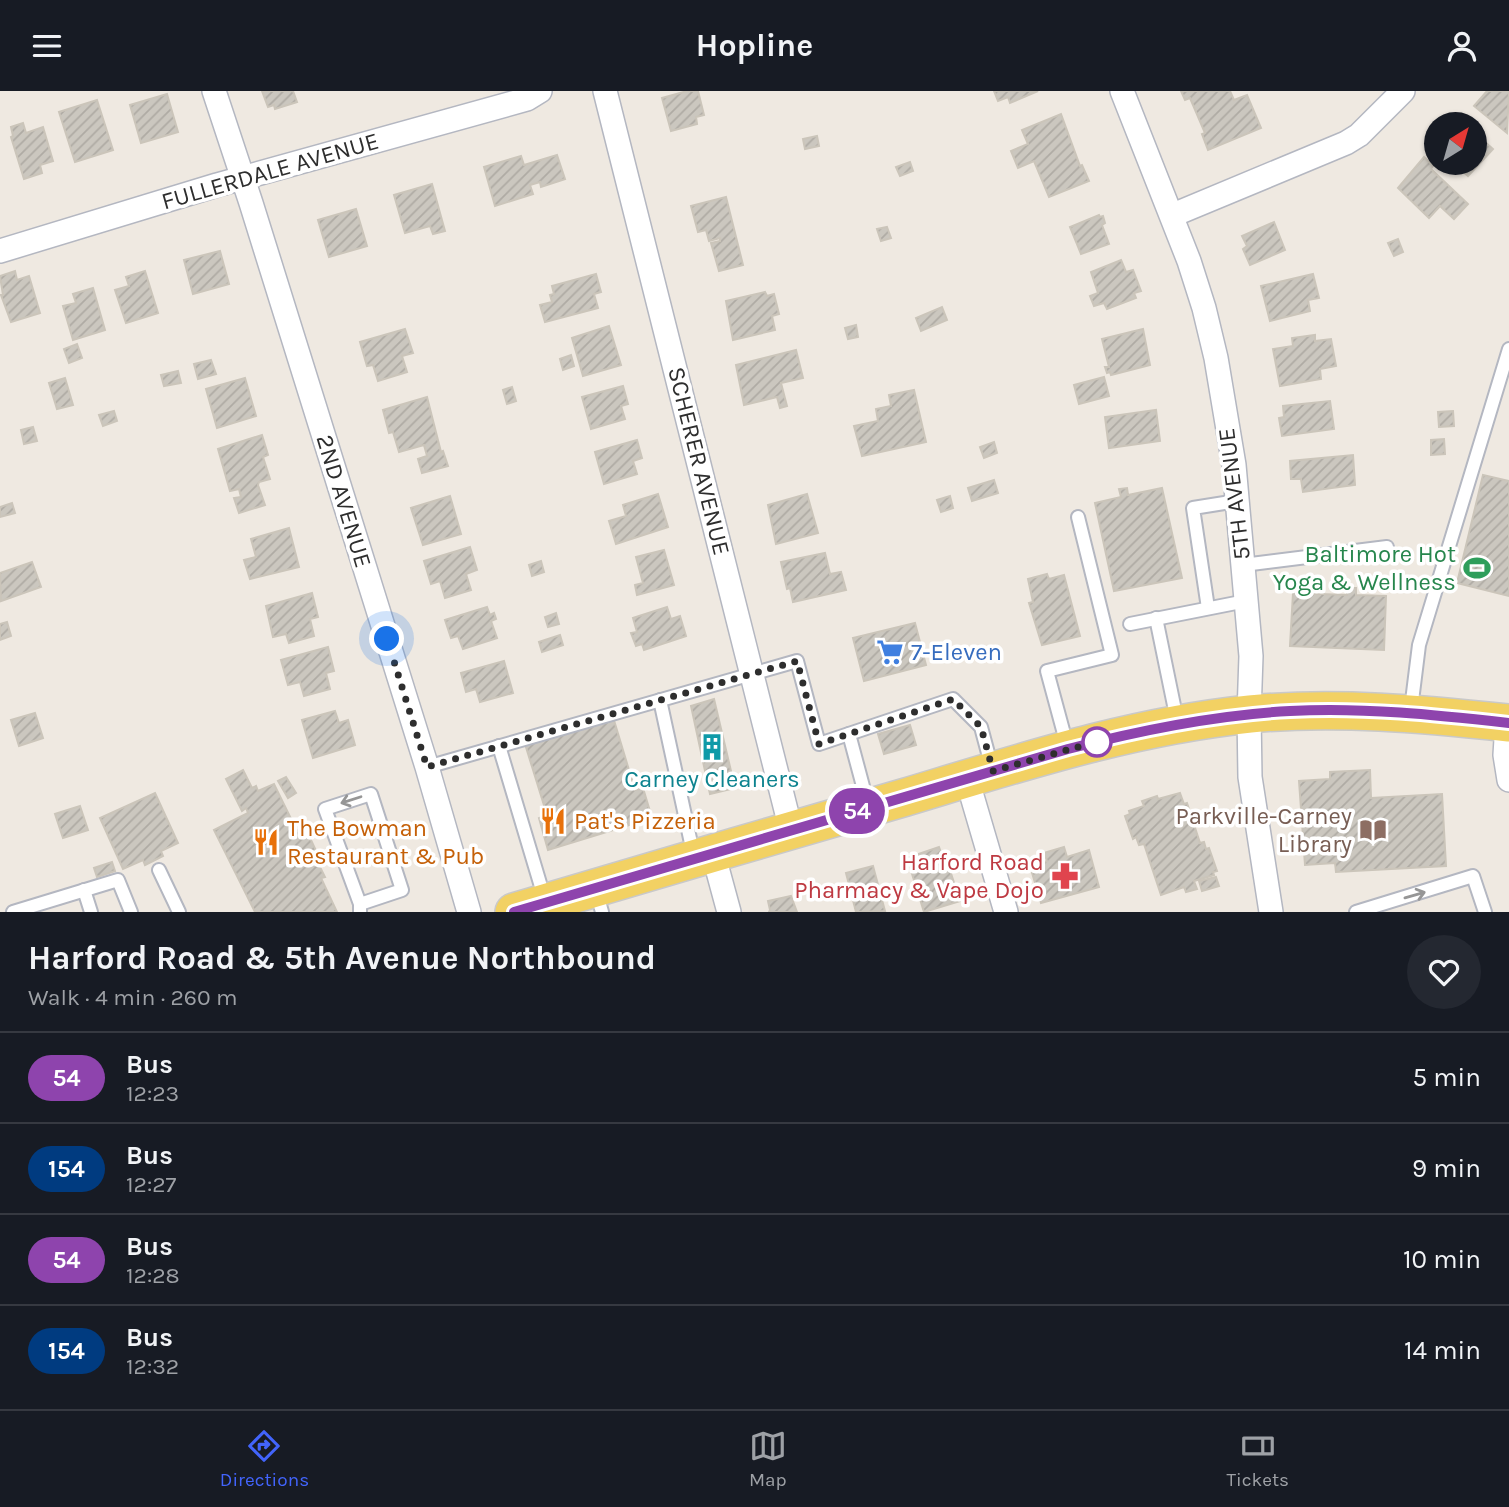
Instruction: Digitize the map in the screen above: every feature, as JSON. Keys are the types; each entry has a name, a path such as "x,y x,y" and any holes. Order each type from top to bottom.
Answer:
{"main road":[{"path":"530,907 598,900 704,856 1068,749 1178,724 1249,714 1340,710 1508,723"}],"street":[{"name":"2ND AVENUE","path":"214,91 427,767 469,912"},
{"name":"FULLERDALE AVENUE","path":"0,251 242,177 527,99 540,91"},
{"name":"SCHERER AVENUE","path":"605,91 791,831"},
{"name":"5TH AVENUE","path":"1122,91 1173,215 1204,308 1216,358 1234,465 1251,656 1250,777 1271,912"},
{"path":"1173,215 1346,143 1359,135 1402,91"},
{"path":"1508,723 1505,755 1509,780"},
{"path":"980,775 1006,912"},
{"path":"704,856 729,912"}],"lane":[{"path":"1411,714 1419,645 1509,349"},
{"path":"1208,608 1193,508 1237,501"},
{"path":"1068,749 1047,671 1112,655 1078,517"},
{"path":"1243,565 1387,547"},
{"path":"1129,624 1246,601"},
{"path":"1156,618 1178,724"},
{"path":"427,767 797,661 819,744 953,699 981,727 980,775"},
{"path":"660,700 704,856"},
{"path":"849,734 869,807"},
{"path":"499,746 530,907"},
{"path":"370,794 402,890 360,908 325,809 370,794"},
{"path":"159,870 179,912"},
{"path":"1356,912 1473,876 1485,912"},
{"path":"13,912 29,910 118,880 131,912"},
{"path":"84,890 91,912"}],"building":[{"path":"262,91 293,91 297,102 275,109 274,105 268,107"},
{"path":"698,91 704,115 696,117 697,124 671,131 662,98"},
{"path":"994,91 1038,91 1010,103 1008,97 998,101"},
{"path":"1181,91 1230,91 1234,100 1247,95 1261,128 1208,150 1202,134 1205,133 1190,98 1185,100"},
{"path":"1487,91 1509,91 1507,133 1488,117 1488,112 1481,112 1474,106"},
{"path":"167,94 178,132 141,143 130,105"},
{"path":"97,100 113,150 75,162 59,112"},
{"path":"1061,114 1080,166 1082,165 1089,181 1049,197 1034,161 1018,168 1011,151 1028,144 1022,130"},
{"path":"23,123 26,133 43,127 53,161 40,165 42,173 24,179 11,137 11,127"},
{"path":"817,136 819,146 805,149 803,139"},
{"path":"557,155 565,179 541,187 540,182 530,185 533,194 495,206 484,167 521,156 524,165"},
{"path":"1424,157 1424,175 1437,175 1468,204 1454,219 1440,206 1429,218 1398,188"},
{"path":"910,162 913,171 900,176 896,167"},
{"path":"432,184 445,231 433,234 430,226 405,233 394,195"},
{"path":"726,197 743,265 719,271 711,243 720,241 720,238 709,241 706,230 698,232 691,206"},
{"path":"356,209 367,246 329,257 318,220"},
{"path":"1099,215 1103,216 1105,223 1102,225 1109,244 1081,254 1070,227"},
{"path":"1274,222 1285,250 1250,265 1243,249 1247,246 1242,236"},
{"path":"887,227 891,238 881,241 877,229"},
{"path":"1398,239 1403,252 1394,256 1388,243"},
{"path":"220,251 229,284 193,294 184,260"},
{"path":"1121,260 1126,272 1133,270 1141,291 1134,293 1136,298 1107,309 1104,303 1094,306 1090,296 1098,293 1091,272"},
{"path":"15,271 17,280 29,276 40,313 11,322 1,295 0,276"},
{"path":"145,271 158,313 126,323 115,290 129,286 126,277"},
{"path":"596,274 601,292 594,294 598,308 545,322 540,305 552,302 552,286"},
{"path":"1313,274 1319,298 1308,300 1310,311 1270,321 1261,286"},
{"path":"93,288 105,330 73,340 63,306 76,303 73,294"},
{"path":"765,292 767,296 774,294 779,314 772,316 775,330 733,340 726,301"},
{"path":"942,307 947,320 921,331 916,318"},
{"path":"856,325 858,337 848,339 845,328"},
{"path":"609,326 621,365 583,376 572,338"},
{"path":"405,329 413,353 402,356 407,372 378,381 373,365 367,366 360,342"},
{"path":"1143,329 1150,365 1111,375 1110,372 1107,373 1105,367 1109,367 1102,339"},
{"path":"1315,335 1315,341 1331,339 1336,366 1320,369 1321,379 1280,386 1273,349 1293,346 1292,338"},
{"path":"77,344 82,358 69,363 64,349"},
{"path":"796,350 803,378 781,383 787,406 780,408 777,397 744,405 736,365"},
{"path":"571,355 574,366 563,370 560,359"},
{"path":"211,360 216,374 198,379 194,364"},
{"path":"178,371 181,383 164,386 161,375"},
{"path":"1104,377 1109,396 1079,404 1074,385"},
{"path":"65,378 73,405 57,409 49,383"},
{"path":"245,378 256,416 217,428 206,389"},
{"path":"623,386 628,404 621,406 625,419 591,429 582,397"},
{"path":"512,387 516,401 507,404 503,390"},
{"path":"914,390 926,442 862,456 854,426 878,421 876,409 891,406 889,395"},
{"path":"427,397 441,452 443,451 448,466 422,473 418,459 427,456 424,445 399,452 393,432 389,433 383,410"},
{"path":"1330,401 1334,429 1282,436 1279,418 1284,417 1283,406"},
{"path":"1156,410 1160,441 1109,448 1105,417"},
{"path":"114,411 117,421 103,426 99,415"},
{"path":"1453,411 1454,426 1439,427 1438,412"},
{"path":"33,427 37,441 24,444 21,430"},
{"path":"262,435 268,455 263,457 270,479 259,482 258,485 265,505 239,513 234,498 241,497 239,489 230,491 218,449"},
{"path":"1444,439 1445,454 1431,455 1431,440"},
{"path":"637,440 642,458 633,461 637,474 604,484 595,452"},
{"path":"994,442 997,453 984,458 980,447"},
{"path":"1353,455 1355,485 1303,492 1301,479 1291,479 1290,461"},
{"path":"1483,475 1509,481 1509,596 1457,583"},
{"path":"994,480 998,493 972,501 968,488"},
{"path":"1127,488 1128,495 1162,488 1182,578 1114,591 1095,503 1121,497 1119,489"},
{"path":"658,494 668,527 616,544 609,521 626,516 623,505"},
{"path":"807,494 818,533 776,544 768,505"},
{"path":"450,496 461,534 423,545 411,508"},
{"path":"950,496 953,508 941,512 937,500"},
{"path":"12,503 15,513 0,517 0,507"},
{"path":"289,528 299,567 250,579 244,560 256,557 251,539"},
{"path":"470,547 477,570 466,574 471,590 445,598 440,581 431,584 424,561"},
{"path":"664,550 674,585 637,595 635,585 643,583 636,557"},
{"path":"825,553 830,574 841,572 846,590 793,602 781,562"},
{"path":"541,561 544,572 532,576 529,565"},
{"path":"32,562 41,587 1,601 0,573"},
{"path":"1047,574 1049,579 1064,575 1080,636 1042,645 1029,603 1033,602 1028,579"},
{"path":"1347,588 1356,588 1356,595 1386,596 1384,650 1290,646 1293,593 1347,595"},
{"path":"312,593 318,617 310,619 314,636 289,643 286,634 273,637 266,606"},
{"path":"487,607 490,615 494,613 496,619 491,621 497,638 463,649 458,636 451,638 445,620"},
{"path":"667,607 671,619 680,616 686,636 644,650 642,644 636,646 631,633 637,632 633,618"},
{"path":"556,613 559,624 548,627 545,617"},
{"path":"7,622 11,636 0,640 0,624"},
{"name":"7-Eleven","path":"915,623 926,665 864,681 853,638"},
{"path":"560,635 563,645 542,652 539,642"},
{"path":"328,647 334,671 326,673 330,689 304,696 300,682 288,685 281,660"},
{"path":"504,661 513,693 480,702 476,689 466,692 461,673"},
{"name":"Carney Cleaners","path":"714,699 735,788 710,794 691,706"},
{"path":"335,711 339,723 348,720 355,745 313,758 302,720"},
{"path":"35,713 43,738 19,746 11,720"},
{"path":"613,717 635,790 643,788 652,818 548,850 539,818 547,815 525,744"},
{"name":"7-Eleven","path":"910,725 916,745 884,754 878,734"},
{"name":"The Bowman Restaurant & Pub","path":"243,770 252,788 256,786 258,791 274,784 297,831 305,827 325,877 321,878 337,912 255,912 214,830 248,813 246,808 242,811 226,779"},
{"name":"Parkville-Carney Library","path":"1370,770 1371,798 1442,794 1446,866 1336,872 1335,863 1305,865 1299,781 1330,779 1330,772"},
{"path":"286,777 296,793 288,798 278,781"},
{"path":"155,793 178,843 161,851 163,856 145,865 143,860 123,869 100,818"},
{"path":"1180,793 1184,804 1187,803 1200,843 1204,842 1206,849 1209,848 1217,871 1213,872 1214,875 1194,881 1197,889 1186,892 1184,887 1161,895 1144,844 1139,845 1136,837 1133,839 1125,816 1130,814 1129,811 1144,806 1142,801"},
{"path":"80,806 88,830 63,838 55,814"},
{"path":"939,847 942,855 945,855 960,901 924,912 907,858"},
{"name":"Harford Road Pharmacy & Vape Dojo","path":"1064,847 1067,857 1089,850 1099,887 1041,903 1030,866 1047,861 1044,853"},
{"path":"112,862 115,871 97,877 94,868"},
{"path":"873,866 885,911 856,912 846,873"},
{"path":"1216,877 1219,886 1202,891 1199,881"},
{"path":"791,896 797,912 769,912 768,901"}],"bus line":[{"name":"54","path":"514,912 1125,734 1249,714 1292,711 1340,710 1509,723"}],"place":[{"name":"Baltimore Hot Yoga & Wellness","path":"1477,568"},
{"name":"7-Eleven","path":"890,652"},
{"name":"Carney Cleaners","path":"712,747"},
{"name":"Pat's Pizzeria","path":"553,821"},
{"name":"Parkville-Carney Library","path":"1373,830"},
{"name":"The Bowman Restaurant & Pub","path":"266,842"},
{"name":"Harford Road Pharmacy & Vape Dojo","path":"1065,876"}],"route":[{"path":"387,639 427,767 797,661 819,744 953,699 981,727 993,771 1106,739 1097,742"}]}
